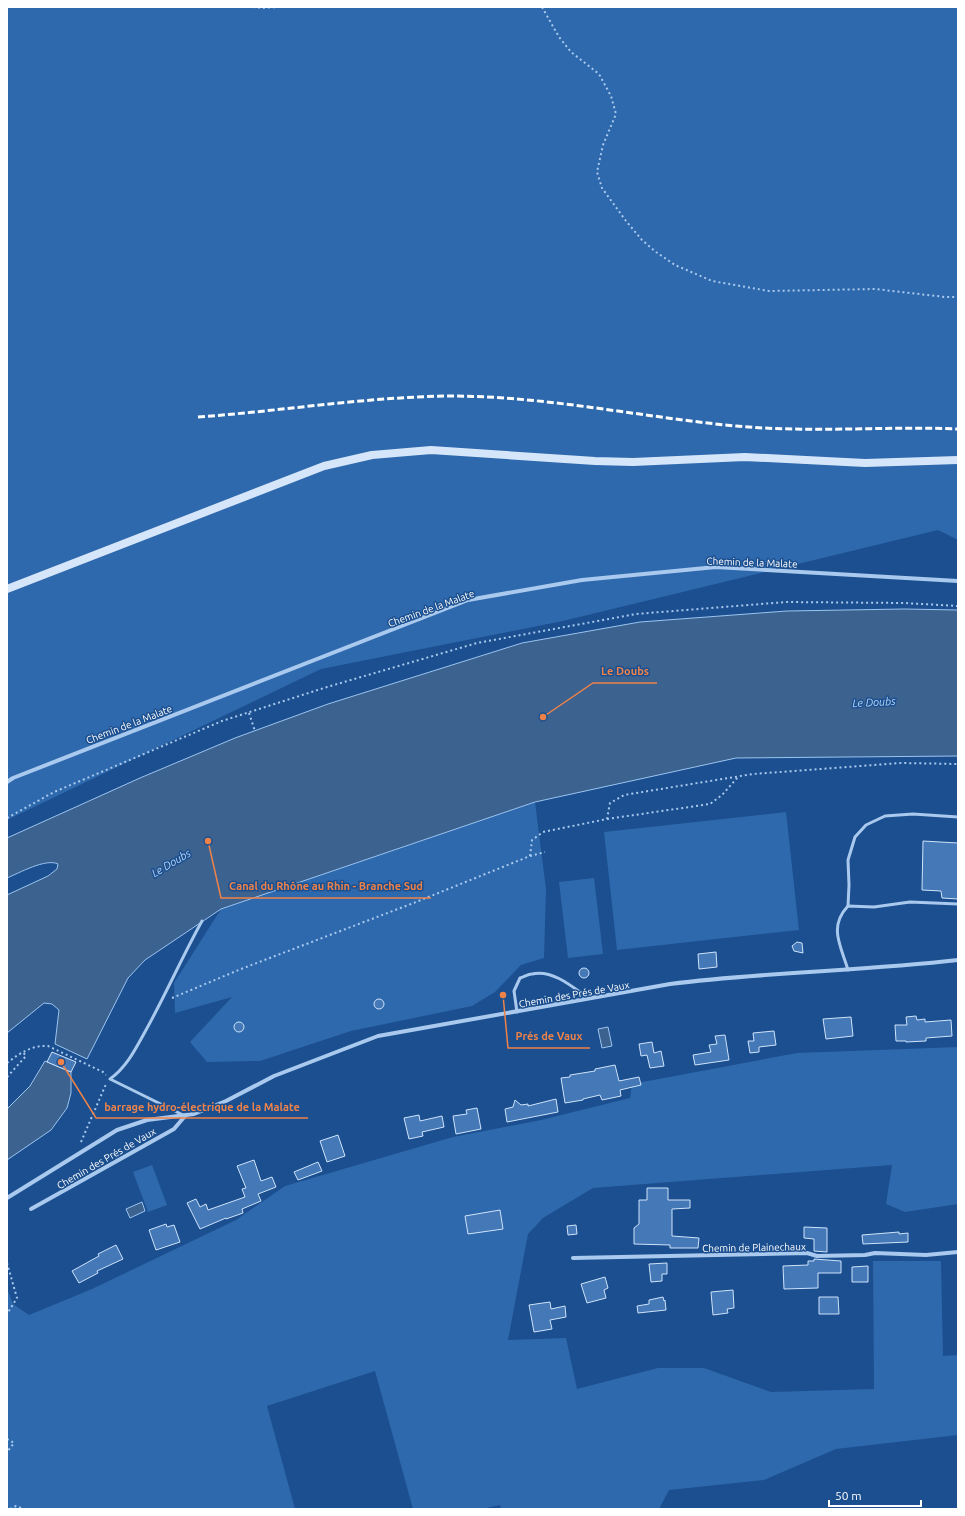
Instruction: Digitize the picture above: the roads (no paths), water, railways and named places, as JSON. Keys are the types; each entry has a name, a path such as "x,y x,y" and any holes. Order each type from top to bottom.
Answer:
{"main road":[{"path":"7,589 324,466 372,455 431,450 595,461 633,462 744,457 865,463 958,460"}],"street":[{"name":"Chemin de la Malate","path":"7,782 28,772 468,600 582,580 716,568 958,581"},
{"name":"Chemin des Prés de Vaux","path":"7,1198 117,1130 148,1120 194,1114 226,1101 274,1076 378,1036 670,984 958,960"},
{"name":"Chemin des Prés de Vaux","path":"31,1209 174,1129 184,1116"},
{"name":"Chemin de Plainechaux","path":"573,1258 807,1253 817,1256 865,1255 875,1253 926,1255 958,1252"}],"lane":[{"path":"848,970 836,930 840,914 848,906 848,860 855,837 866,825 885,816 913,814 958,817"},
{"path":"848,906 874,907 910,902 958,904"},
{"path":"184,1116 110,1079 118,1073 132,1054 161,1003 185,952 202,921"},
{"path":"517,1012 514,991 520,978 533,973 547,974 567,983 590,999"}],"water":[{"path":"904,609 958,610 958,756 736,758 535,802 221,909 145,960 128,978 87,1059 55,1044 59,1010 52,1004 44,1003 7,1033 7,895 48,876 57,869 58,864 40,864 7,878 7,838 140,778 235,738 328,704 522,643 640,622 787,611"},
{"path":"608,1027 612,1046 602,1048 598,1029"},
{"path":"45,1061 71,1072 71,1093 67,1108 51,1130 7,1160 7,1109 30,1086"},
{"path":"142,1202 145,1211 130,1218 126,1209"}],"railway":[{"path":"198,417 387,399 450,396 522,399 700,422 764,428 958,429"}],"place":[{"name":"Le Doubs","path":"543,717"},
{"name":"Canal du Rhône au Rhin - Branche Sud","path":"208,841"},
{"name":"Prés de Vaux","path":"503,995"},
{"name":"barrage hydro-électrique de la Malate","path":"61,1062"}]}
